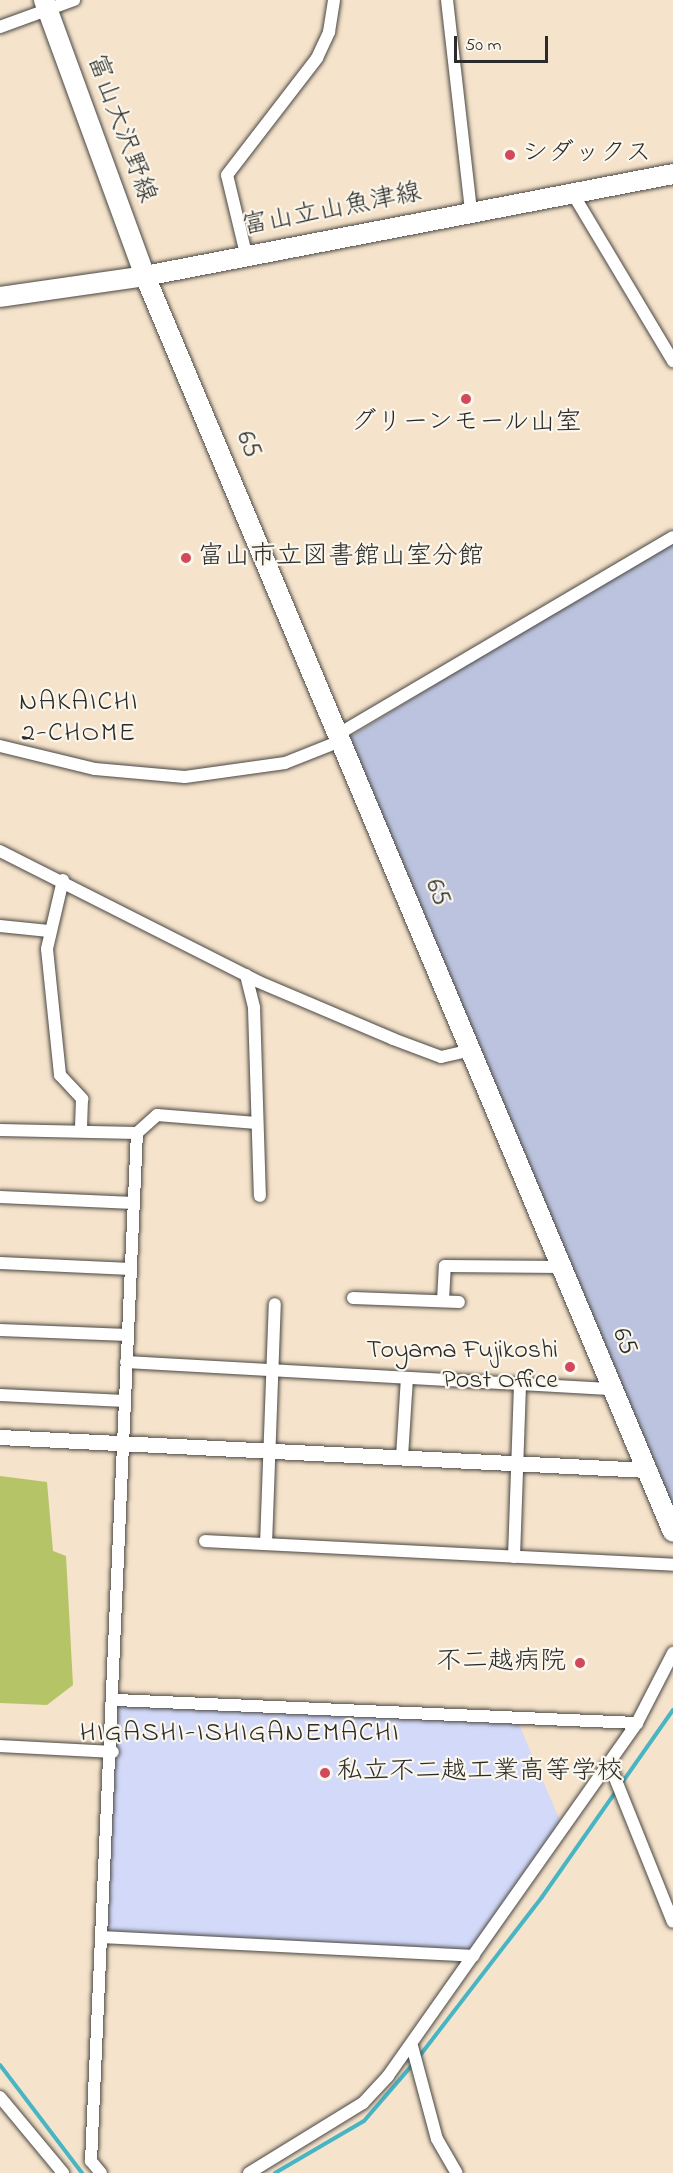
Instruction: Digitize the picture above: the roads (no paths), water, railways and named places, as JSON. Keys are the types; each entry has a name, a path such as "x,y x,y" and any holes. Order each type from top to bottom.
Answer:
{"main road":[{"name":"富山大沢野線","path":"46,5 145,276"},
{"name":"富山立山魚津線","path":"3,295 145,276 246,254 673,174"},
{"name":"65","path":"145,276 342,736 673,1532"}],"street":[{"path":"0,27 46,5 74,0"},
{"path":"246,254 227,175 317,58 329,32 334,0"},
{"path":"447,0 471,212"},
{"path":"573,194 673,361"},
{"path":"0,746 94,770 185,777 285,763 342,736 673,537"},
{"path":"0,852 63,880 246,975 441,1057 472,1050"},
{"path":"63,880 49,931 60,1075 82,1099 81,1131"},
{"path":"0,926 49,931"},
{"path":"246,975 254,1008 260,1196"},
{"path":"0,1130 137,1133 157,1115 257,1123"},
{"path":"101,2173 91,2161 116,1700 123,1442 137,1133"},
{"path":"0,1197 134,1203"},
{"path":"0,1263 131,1269"},
{"path":"443,1301 445,1266 562,1267"},
{"path":"353,1298 459,1302"},
{"path":"266,1544 275,1304"},
{"path":"0,1330 128,1335"},
{"path":"126,1362 614,1389"},
{"path":"402,1457 407,1378"},
{"path":"514,1557 520,1384"},
{"path":"0,1395 125,1401"},
{"path":"0,1437 647,1470"},
{"path":"204,1541 673,1565"},
{"path":"249,2173 363,2103 412,2046 637,1723 673,1653"},
{"path":"116,1700 637,1723"},
{"path":"0,1746 113,1752"},
{"path":"609,1763 673,1922"},
{"path":"102,1937 474,1956"},
{"path":"412,2046 437,2139 457,2173"},
{"path":"0,2097 63,2173"}],"waterway":[{"path":"418,2058 542,1897 673,1710"},
{"path":"275,2173 364,2121 413,2064"},
{"path":"0,2065 82,2173"}],"place":[{"name":"シダックス","path":"510,155"},
{"name":"グリーンモール山室","path":"466,399"},
{"name":"富山市立図書館山室分館","path":"186,558"},
{"name":"Toyama Fujikoshi Post Office","path":"570,1367"},
{"name":"不二越病院","path":"580,1663"},
{"name":"私立不二越工業高等学校","path":"325,1773"}],"district":[{"name":"NAKAICHI 2-CHOME","path":"79,718"},
{"name":"HIGASHI-ISHIGANEMACHI","path":"240,1734"}]}
